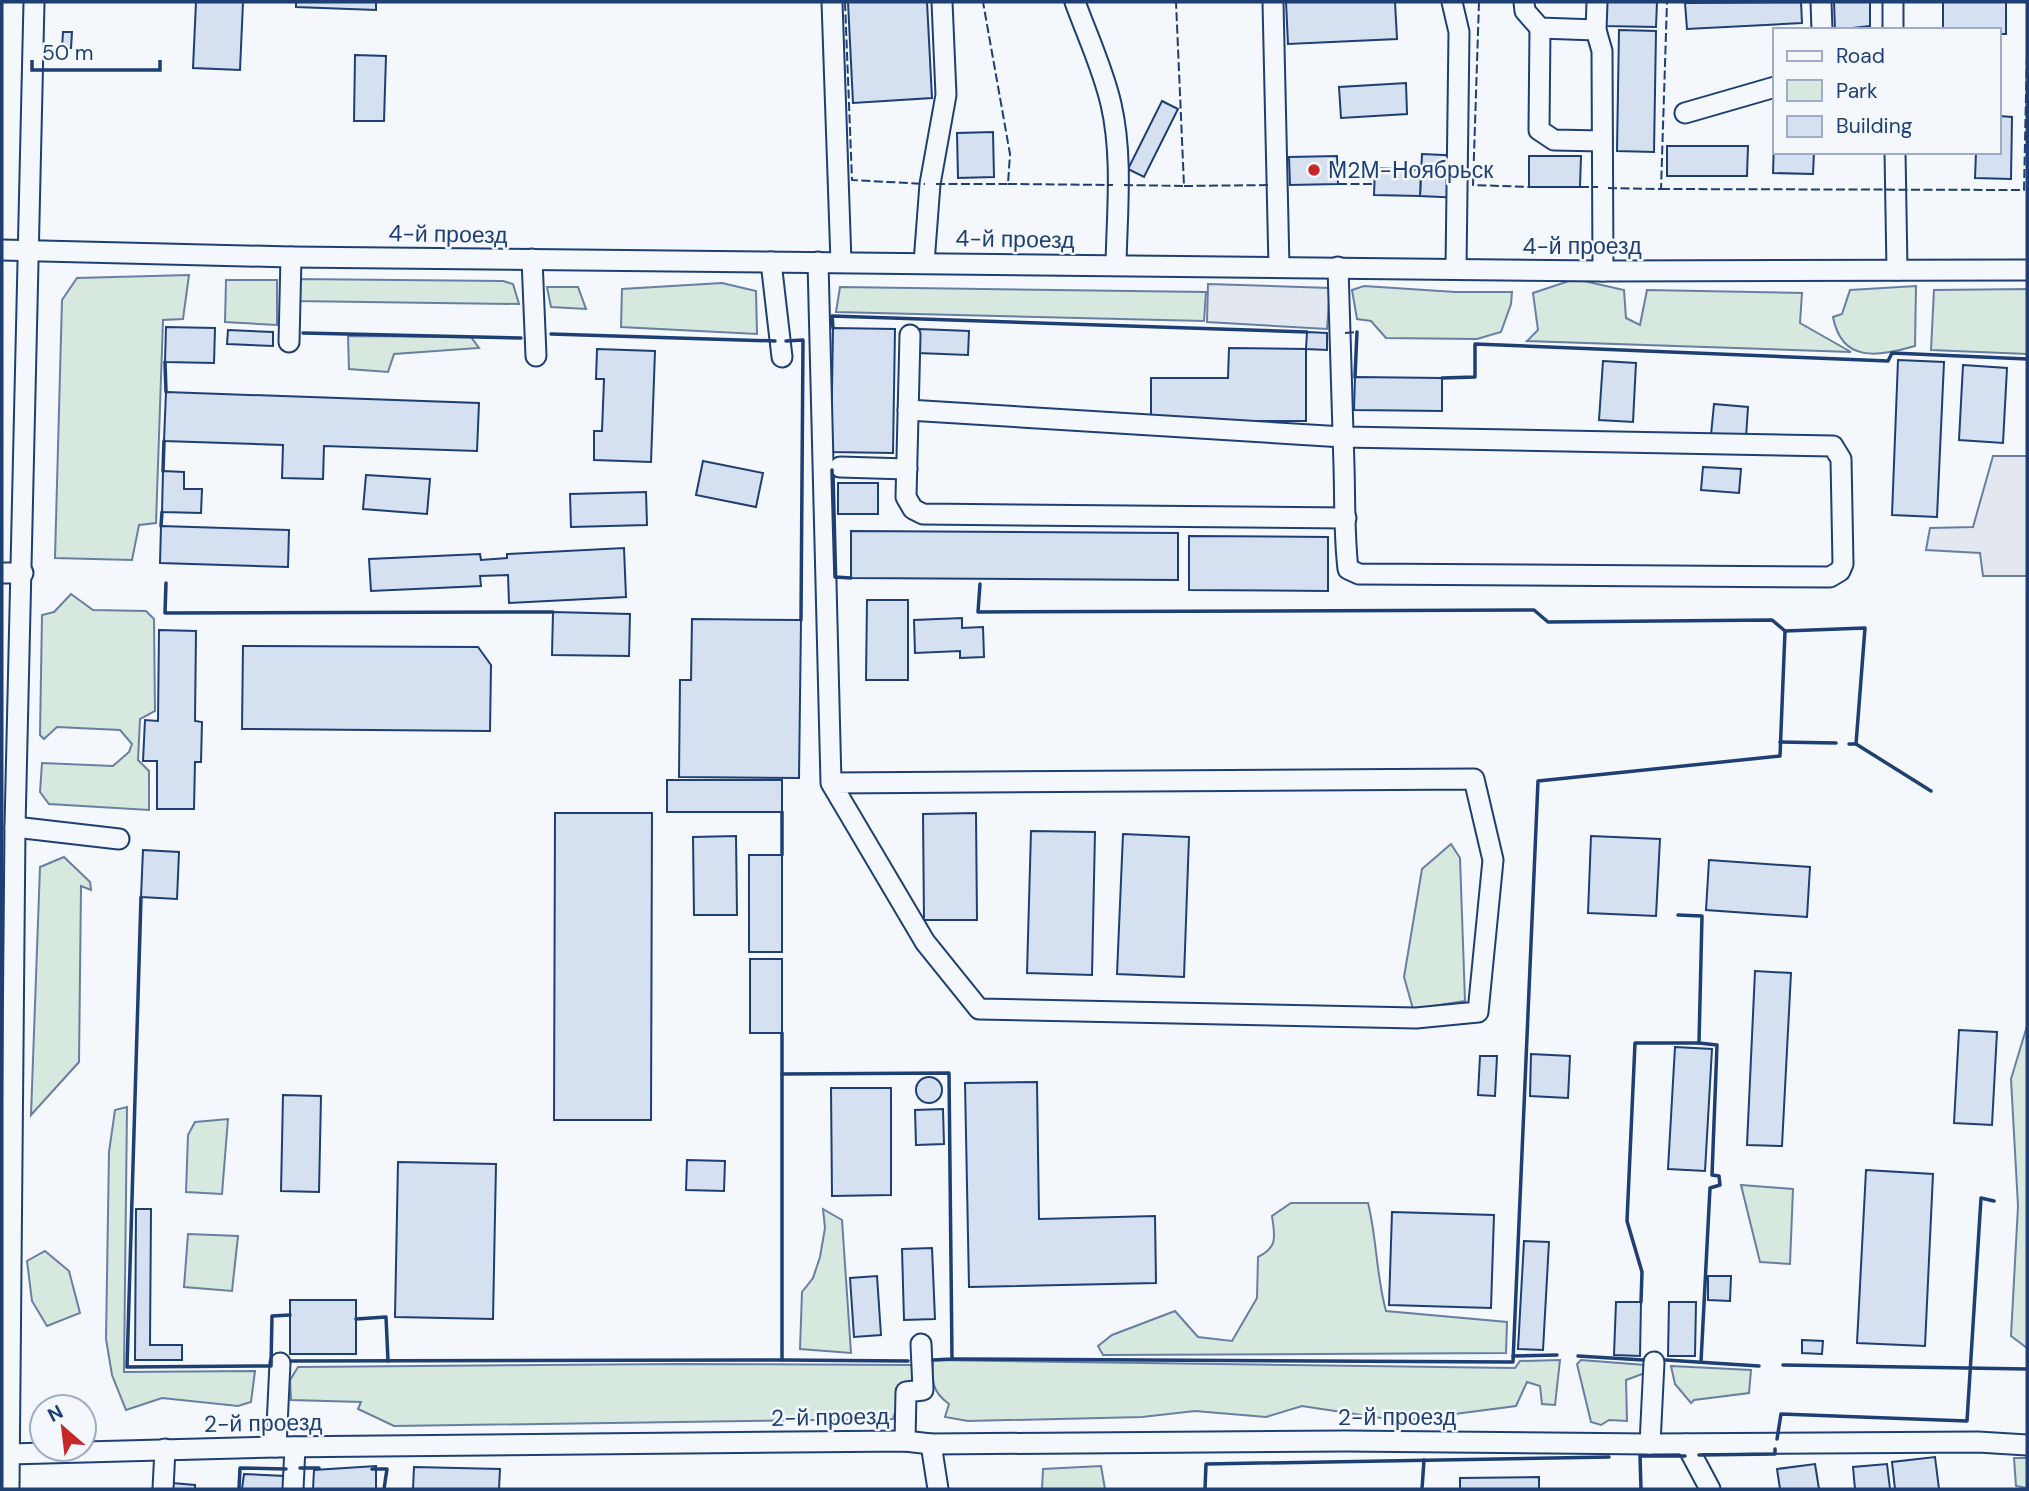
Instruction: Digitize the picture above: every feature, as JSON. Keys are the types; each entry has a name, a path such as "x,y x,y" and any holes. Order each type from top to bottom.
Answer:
{"street":[{"path":"6,1479 9,1454 5,1287 7,1069 23,573 34,2"},
{"path":"832,2 841,262"},
{"path":"924,263 930,184 946,95 942,2"},
{"path":"1075,2 1110,102 1116,130 1116,265"},
{"path":"1273,2 1279,267"},
{"path":"1452,2 1459,32 1456,269"},
{"path":"1524,2 1525,10 1540,28 1539,130 1554,140 1602,141"},
{"path":"1597,2 1596,30 1602,51 1603,271"},
{"path":"1821,2 1822,28"},
{"path":"1893,2 1893,28"},
{"path":"1540,28 1596,30"},
{"path":"1685,113 1773,88"},
{"path":"1895,154 1896,270"},
{"name":"4-й проезд","path":"2,250 291,257 1603,271 2027,270"},
{"path":"289,342 291,257"},
{"path":"532,259 536,356"},
{"path":"771,262 782,357"},
{"path":"818,262 831,783 925,942 979,1009 1416,1018 1478,1012 1493,860 1474,779 831,783"},
{"path":"908,410 1343,437 1833,446 1841,459 1843,564 1840,571 1830,577 1359,574 1348,569 1343,437 1338,267"},
{"path":"910,335 906,497 913,509 923,514 1346,518"},
{"path":"840,467 907,469"},
{"path":"2,573 23,573"},
{"path":"15,827 119,839"},
{"path":"905,1441 905,1392 923,1390 921,1344"},
{"path":"1650,1444 1654,1362"},
{"path":"280,1363 286,1447 293,1489"},
{"name":"2-й проезд","path":"9,1454 286,1447 905,1441 931,1444 1345,1441 1650,1444 1983,1442 2027,1445"},
{"path":"931,1444 938,1489"},
{"path":"1686,1444 1710,1489"},
{"path":"163,1489 166,1449"}],"green space":[{"path":"189,275 183,319 163,320 156,523 139,525 132,560 55,558 62,300 77,278"},
{"path":"294,279 503,281 513,284 519,304 294,301"},
{"path":"1575,279 1624,290 1626,318 1640,325 1647,290 1802,293 1800,323 1851,352 1527,341 1538,330 1533,293"},
{"path":"226,280 277,280 277,325 225,322"},
{"path":"722,283 756,291 757,334 621,327 622,289"},
{"path":"1364,286 1455,292 1512,292 1511,304 1501,332 1477,339 1386,338 1371,321 1357,319 1352,290"},
{"path":"1916,286 1915,346 1876,354 1864,353 1845,343 1833,317 1842,314 1850,290"},
{"path":"547,287 578,287 586,309 551,307"},
{"path":"840,287 1206,292 1204,321 836,312"},
{"path":"2027,289 2027,354 1931,350 1934,290"},
{"path":"348,336 471,337 479,348 394,354 388,372 349,369"},
{"path":"71,594 93,610 146,611 154,619 155,711 140,719 138,760 149,771 149,810 49,804 40,792 42,763 113,766 129,752 132,744 120,730 57,727 44,739 40,735 42,615 54,612"},
{"path":"1451,844 1460,858 1465,1001 1413,1009 1404,977 1422,869"},
{"path":"64,857 90,882 91,890 81,886 79,1062 31,1115 40,867"},
{"path":"2027,1026 2027,1348 2011,1336 2018,1206 2011,1079"},
{"path":"127,1107 124,1372 255,1371 251,1402 238,1406 162,1398 126,1410 112,1375 106,1339 109,1152 115,1110"},
{"path":"228,1119 222,1194 186,1192 188,1135 195,1122"},
{"path":"1741,1185 1793,1189 1790,1264 1760,1262"},
{"path":"1291,1203 1368,1203 1386,1311 1507,1322 1506,1353 1103,1355 1098,1346 1112,1335 1175,1311 1198,1337 1232,1341 1257,1298 1258,1257 1269,1249 1274,1241 1272,1216"},
{"path":"823,1209 842,1220 851,1353 800,1349 802,1292 813,1278 820,1257 825,1228"},
{"path":"188,1234 238,1236 232,1291 184,1287"},
{"path":"45,1251 69,1271 80,1313 47,1326 32,1301 27,1261"},
{"path":"933,1360 1515,1368 1520,1361 1560,1360 1555,1405 1542,1404 1540,1386 1527,1382 1516,1406 1401,1421 1302,1406 1266,1417 1195,1411 1142,1417 968,1421 945,1417 949,1404 934,1385"},
{"path":"1581,1360 1645,1365 1645,1373 1626,1380 1627,1421 1609,1420 1601,1425 1591,1422 1577,1364"},
{"path":"913,1365 916,1383 899,1400 893,1419 394,1426 358,1409 361,1402 291,1400 290,1380 298,1367"},
{"path":"1671,1366 1751,1370 1749,1393 1694,1400 1691,1403 1675,1384"},
{"path":"2014,1458 2027,1458 2027,1488 2016,1486"},
{"path":"1101,1466 1105,1489 1042,1489 1043,1469"}],"shaded area":[{"path":"1208,284 1330,288 1327,329 1207,322"},
{"path":"1993,456 2027,456 2027,576 1983,576 1980,553 1926,550 1930,528 1973,527"}],"building":[{"path":"196,2 243,2 240,70 193,68"},
{"path":"296,2 376,2 376,10 296,7"},
{"path":"848,2 927,2 932,98 853,103"},
{"path":"1286,2 1395,2 1397,39 1288,44"},
{"path":"1606,2 1657,2 1656,27 1605,26"},
{"path":"1801,2 1802,23 1687,29 1685,3"},
{"path":"1834,2 1870,2 1870,26 1835,28"},
{"path":"1943,2 2006,2 2006,34 2001,34 2001,28 1943,28"},
{"path":"1619,30 1656,31 1654,152 1617,151"},
{"path":"63,32 72,32 71,48 62,48"},
{"path":"355,55 386,56 384,121 354,121"},
{"path":"1406,83 1407,114 1341,118 1339,87"},
{"path":"1162,101 1178,109 1144,177 1128,169"},
{"path":"2001,116 2012,117 2011,179 1975,178 1976,154 2001,154"},
{"path":"993,132 994,177 958,178 957,133"},
{"path":"1667,146 1748,146 1747,176 1667,176"},
{"path":"1422,154 1465,156 1463,198 1420,196"},
{"path":"1774,154 1814,154 1813,174 1773,173"},
{"name":"М2М-Ноябрьск","path":"1337,156 1338,184 1290,185 1289,157"},
{"path":"1529,156 1581,156 1580,187 1529,187"},
{"path":"1375,168 1421,170 1420,196 1374,195"},
{"path":"166,327 215,328 214,363 165,362"},
{"path":"833,328 895,329 893,453 831,452"},
{"path":"919,329 969,331 968,355 918,353"},
{"path":"228,330 273,332 273,346 227,344"},
{"path":"1307,332 1327,333 1327,350 1306,349"},
{"path":"1229,348 1306,349 1306,421 1151,421 1151,378 1228,378"},
{"path":"597,349 655,351 651,462 594,460 594,431 602,431 604,379 596,379"},
{"path":"1898,360 1944,362 1937,517 1892,515"},
{"path":"1603,361 1636,363 1633,422 1599,420"},
{"path":"1963,365 2007,368 2003,443 1959,440"},
{"path":"1355,377 1442,378 1442,411 1354,410"},
{"path":"166,392 479,403 477,451 324,446 323,479 282,478 283,445 164,441"},
{"path":"1714,404 1748,407 1746,438 1711,435"},
{"path":"703,461 763,473 756,507 696,495"},
{"path":"1703,467 1741,469 1739,493 1701,490"},
{"path":"163,471 184,472 184,489 202,489 201,513 162,512"},
{"path":"366,475 430,479 427,514 363,509"},
{"path":"838,483 878,483 878,514 838,514"},
{"path":"646,492 647,525 571,527 570,494"},
{"path":"161,526 289,530 288,567 160,563"},
{"path":"851,531 1178,533 1178,580 851,578"},
{"path":"1189,536 1328,537 1328,591 1189,590"},
{"path":"624,548 626,597 509,603 508,575 480,576 481,586 371,591 369,559 480,554 481,560 507,558 507,554"},
{"path":"867,600 908,600 908,680 866,680"},
{"path":"553,612 630,614 629,656 552,655"},
{"path":"962,618 962,628 983,627 984,657 960,658 960,651 915,653 914,620"},
{"path":"692,619 801,620 799,778 679,777 680,680 691,680"},
{"path":"159,630 196,631 195,721 202,722 201,762 195,762 194,809 157,809 157,761 143,761 145,720 158,721"},
{"path":"243,646 478,647 491,665 490,731 242,729"},
{"path":"667,780 782,780 782,812 667,812"},
{"path":"555,813 652,813 651,1120 554,1120"},
{"path":"976,813 977,920 924,920 923,814"},
{"path":"1031,831 1095,832 1092,975 1027,973"},
{"path":"1123,834 1189,837 1184,977 1117,974"},
{"path":"736,836 737,915 694,915 693,837"},
{"path":"1591,836 1660,839 1656,916 1588,913"},
{"path":"143,850 179,852 177,899 141,897"},
{"path":"749,855 782,855 782,952 749,952"},
{"path":"1709,860 1810,867 1807,917 1706,910"},
{"path":"750,959 782,959 782,1033 750,1033"},
{"path":"1755,971 1791,973 1782,1146 1747,1145"},
{"path":"1959,1030 1997,1032 1992,1125 1954,1123"},
{"path":"1675,1047 1712,1049 1705,1171 1668,1169"},
{"path":"1531,1054 1570,1056 1568,1098 1530,1096"},
{"path":"1480,1056 1497,1056 1495,1096 1478,1095"},
{"path":"929,1077 938,1081 942,1090 938,1099 929,1103 920,1099 916,1090 920,1081"},
{"path":"1037,1082 1039,1219 1155,1216 1156,1283 969,1287 965,1083"},
{"path":"831,1088 891,1088 891,1195 832,1196"},
{"path":"283,1095 321,1096 319,1192 281,1191"},
{"path":"943,1109 944,1144 916,1145 915,1110"},
{"path":"687,1160 725,1161 724,1191 686,1190"},
{"path":"398,1162 496,1164 493,1319 395,1317"},
{"path":"1866,1170 1933,1174 1925,1346 1857,1343"},
{"path":"136,1209 151,1209 150,1345 182,1345 182,1360 135,1360"},
{"path":"1392,1212 1494,1215 1491,1308 1389,1305"},
{"path":"1524,1241 1549,1242 1543,1350 1518,1349"},
{"path":"932,1248 935,1319 904,1320 902,1249"},
{"path":"877,1276 881,1335 854,1337 850,1278"},
{"path":"1708,1276 1731,1276 1730,1301 1708,1300"},
{"path":"290,1300 356,1300 356,1354 290,1354"},
{"path":"1616,1302 1641,1302 1640,1356 1614,1355"},
{"path":"1669,1302 1696,1302 1695,1356 1668,1356"},
{"path":"1802,1340 1823,1341 1822,1354 1802,1353"},
{"path":"1935,1457 1939,1489 1895,1489 1892,1462"},
{"path":"1815,1464 1819,1489 1780,1489 1777,1469"},
{"path":"1887,1464 1890,1489 1855,1489 1853,1467"},
{"path":"376,1466 376,1489 313,1489 314,1470"},
{"path":"414,1467 500,1469 499,1489 413,1489"},
{"path":"244,1474 285,1476 284,1489 242,1489"},
{"path":"1539,1477 1539,1489 1460,1489 1460,1478"},
{"path":"172,1483 195,1485 195,1489 172,1489"}],"fence":[{"path":"845,2 852,180 925,184"},
{"path":"936,184 1008,184 1010,154 983,2"},
{"path":"1124,185 1184,186 1176,2"},
{"path":"1479,2 1473,185 1529,187"},
{"path":"1608,188 1661,189 1667,2"},
{"path":"1661,189 2024,190 2027,49"},
{"path":"1008,184 1113,185"},
{"path":"1338,184 1375,184"},
{"path":"1184,186 1271,185"},
{"path":"1580,187 1598,187"},
{"path":"1345,333 1357,332"}],"wall":[{"path":"833,328 832,316 1307,332"},
{"path":"1355,377 1357,332"},
{"path":"303,333 521,338"},
{"path":"551,334 775,341"},
{"path":"786,341 803,340 801,620"},
{"path":"1442,378 1475,377 1475,344 1888,361 1892,353 2027,359"},
{"path":"165,362 166,392"},
{"path":"163,471 164,441"},
{"path":"832,470 835,577 851,578"},
{"path":"161,526 162,512"},
{"path":"166,583 165,613 553,612"},
{"path":"952,1359 1513,1362 1538,781 1780,756 1785,631 1772,620 1548,622 1534,610 978,612 980,584"},
{"path":"1785,631 1865,628 1856,744 1849,744"},
{"path":"1780,742 1836,743"},
{"path":"1856,744 1931,791"},
{"path":"782,812 782,855"},
{"path":"141,897 127,1367 271,1366 272,1316 290,1315"},
{"path":"1641,1302 1642,1272 1627,1221 1635,1043 1699,1043 1702,916 1678,915"},
{"path":"291,1361 782,1360 782,1033"},
{"path":"1699,1043 1717,1045 1712,1175 1719,1176 1720,1185 1710,1188 1701,1362"},
{"path":"782,1074 949,1073 952,1359 933,1360"},
{"path":"1777,1439 1781,1414 1967,1421 1981,1198 1994,1201"},
{"path":"356,1319 386,1317 388,1361"},
{"path":"1513,1356 1557,1355"},
{"path":"1578,1356 1643,1360"},
{"path":"782,1360 908,1361"},
{"path":"1666,1360 1759,1366"},
{"path":"1783,1365 2027,1369"},
{"path":"1699,1455 1775,1454 1775,1449"},
{"path":"1641,1489 1640,1456 1685,1456"},
{"path":"1205,1489 1206,1464 1609,1457"},
{"path":"1422,1489 1424,1460"},
{"path":"239,1489 240,1468 286,1469"},
{"path":"300,1468 319,1468"},
{"path":"372,1469 387,1469 384,1489"}],"place":[{"name":"М2М-Ноябрьск","path":"1314,170"}]}
